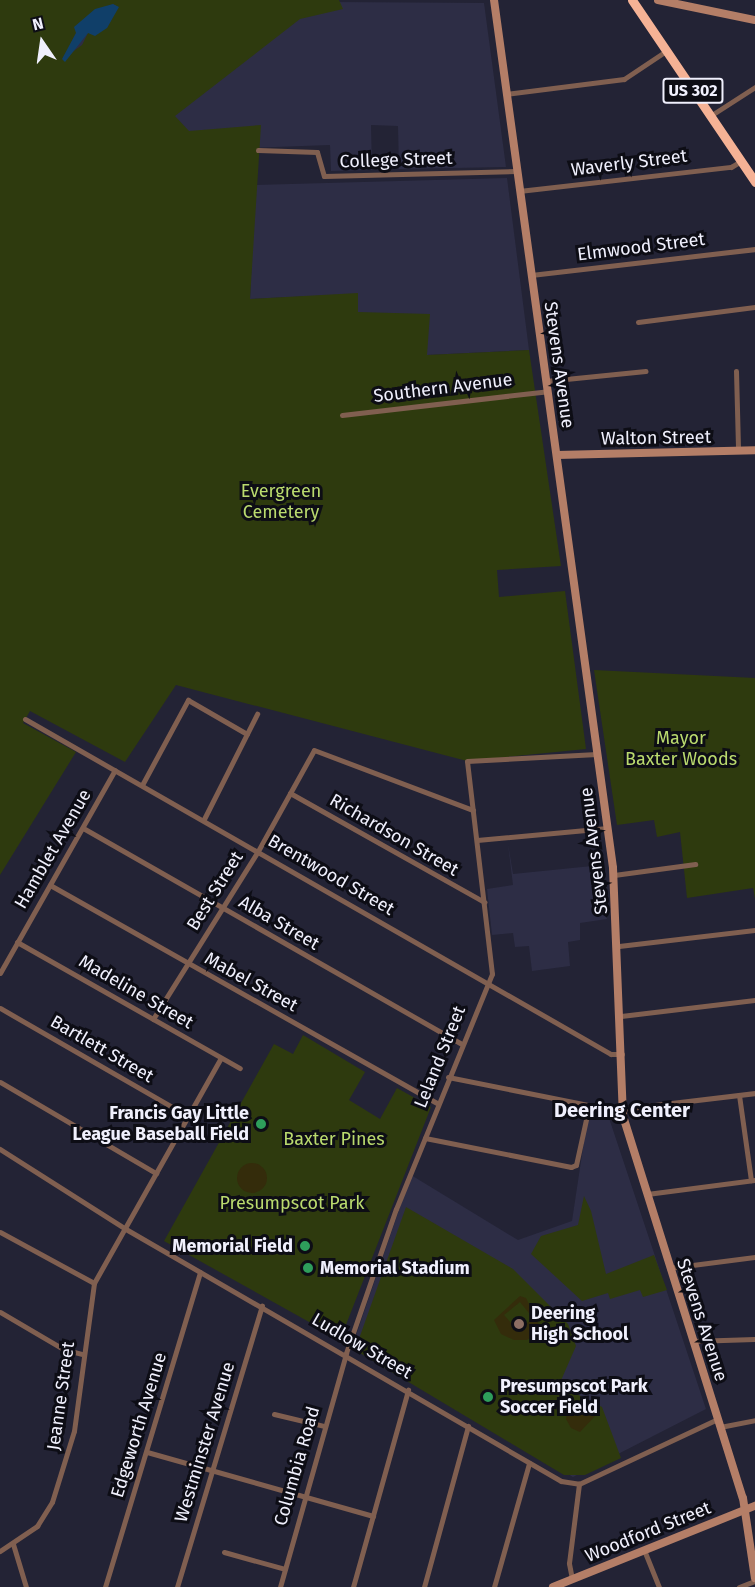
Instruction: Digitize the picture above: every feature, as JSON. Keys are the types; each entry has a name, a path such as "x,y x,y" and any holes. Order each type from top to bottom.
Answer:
{"highway":[{"name":"US 302","path":"632,0 755,182"}],"main road":[{"name":"Stevens Avenue","path":"494,0 614,875 619,946 622,1109 646,1194 746,1509 755,1579"},
{"path":"658,0 755,20"},
{"name":"Walton Street","path":"557,454 755,450"},
{"name":"Woodford Street","path":"553,1587 755,1506"}],"street":[{"path":"506,94 624,79 666,51"},
{"path":"710,116 755,87"},
{"name":"College Street","path":"258,150 317,152 324,176 516,171"},
{"name":"Waverly Street","path":"519,191 731,166 741,161"},
{"name":"Elmwood Street","path":"531,275 755,249"},
{"path":"638,322 755,307"},
{"path":"546,381 646,371"},
{"path":"736,371 738,450"},
{"name":"Southern Avenue","path":"342,415 548,391"},
{"path":"142,785 188,700 247,734"},
{"path":"204,819 257,714"},
{"name":"Brentwood Street","path":"25,719 488,981 611,1054 622,1054"},
{"name":"Best Street","path":"153,1018 258,851 311,752 318,750 473,810"},
{"name":"Leland Street","path":"346,1353 437,1103 492,974 467,761 597,754"},
{"name":"Hamblet Avenue","path":"0,973 115,770"},
{"name":"Richardson Street","path":"290,793 484,902"},
{"name":"Alba Street","path":"82,828 461,1044"},
{"path":"477,840 607,828"},
{"path":"614,875 695,864"},
{"name":"Mabel Street","path":"50,885 437,1103"},
{"path":"619,946 755,930"},
{"name":"Madeline Street","path":"17,942 240,1068"},
{"path":"621,1016 755,1000"},
{"name":"Bartlett Street","path":"0,1008 188,1116"},
{"name":"Jeanne Street","path":"0,1551 37,1526 56,1494 71,1444 82,1354 94,1283 221,1058"},
{"path":"448,1077 589,1106 622,1109 755,1093"},
{"path":"0,1082 156,1173"},
{"path":"646,1194 753,1180 739,1095"},
{"path":"425,1138 571,1167 576,1165 589,1106"},
{"name":"Ludlow Street","path":"0,1149 124,1228 346,1353 529,1463 561,1481 579,1484"},
{"path":"0,1232 94,1283"},
{"path":"669,1268 755,1257"},
{"name":"Edgeworth Avenue","path":"105,1587 200,1272"},
{"name":"Westminster Avenue","path":"177,1587 262,1306"},
{"path":"0,1312 63,1349 82,1354"},
{"path":"692,1341 755,1339"},
{"name":"Columbia Road","path":"280,1587 303,1497 346,1353"},
{"path":"353,1587 408,1390"},
{"path":"274,1414 324,1426"},
{"path":"572,1579 569,1563 579,1484 719,1423 755,1420"},
{"path":"424,1587 468,1426"},
{"path":"147,1452 373,1516"},
{"path":"494,1587 529,1463"},
{"path":"13,1544 26,1587"},
{"path":"644,1550 659,1587"},
{"path":"224,1552 285,1569"},
{"path":"739,1587 755,1579"}],"shaded area":[{"path":"0,0 484,3 506,167 399,169 398,126 371,125 372,170 331,171 330,145 169,151"},
{"path":"507,178 529,350 427,355 358,312 358,294 250,299 255,185"},
{"path":"508,844 513,874 602,865 607,919 580,923 580,940 568,942 570,966 532,971 529,946 515,947 513,933 492,935 487,889 513,885"},
{"name":"Deering High School","path":"589,1108 607,1112 706,1409 573,1477 352,1347 411,1175 518,1240 572,1221"}],"green space":[{"name":"Evergreen Cemetery","path":"0,0 339,0 343,9 300,19 175,116 189,131 261,125 250,299 358,293 358,312 430,314 427,355 529,350 561,566 497,570 499,597 565,591 586,749 467,761 176,685 125,762 30,711 23,723 76,752 0,875","holes":["113,4 118,7 107,28 88,33 82,45 63,59 76,33 102,9"]},
{"name":"Mayor Baxter Woods","path":"594,670 755,678 755,899 753,888 687,898 680,832 657,837 654,820 617,825"},
{"name":"Presumpscot Park","path":"303,1035 365,1072 349,1100 380,1119 397,1088 431,1107 342,1335 336,1337 164,1241 274,1044 293,1054"},
{"path":"584,1196 591,1211 606,1274 654,1255 667,1290 643,1297 640,1290 610,1299 608,1293 582,1301 531,1254 541,1236 578,1225"},
{"name":"Presumpscot Park","path":"406,1207 513,1269 568,1324 576,1346 559,1385 602,1407 621,1458 585,1475 564,1475 355,1350"}],"sand":[{"path":"252,1163 263,1167 267,1178 263,1189 252,1193 241,1189 237,1178 241,1167"},
{"path":"520,1296 526,1298 541,1329 527,1340 514,1340 501,1334 494,1320","holes":["520,1302 533,1318 518,1331 504,1315"]},
{"path":"576,1401 596,1415 580,1432 571,1428 566,1419 568,1408"}],"water":[{"path":"113,4 119,7 107,28 95,36 88,33 65,62 62,59 76,33 74,27 95,9"}],"place":[{"name":"Francis Gay Little League Baseball Field","path":"261,1124"},
{"name":"Memorial Field","path":"305,1246"},
{"name":"Memorial Stadium","path":"308,1268"},
{"name":"Deering High School","path":"519,1324"},
{"name":"Presumpscot Park Soccer Field","path":"488,1397"}],"district":[{"name":"Deering Center","path":"622,1110"}],"park label":[{"name":"Baxter Pines","path":"334,1139"}]}
